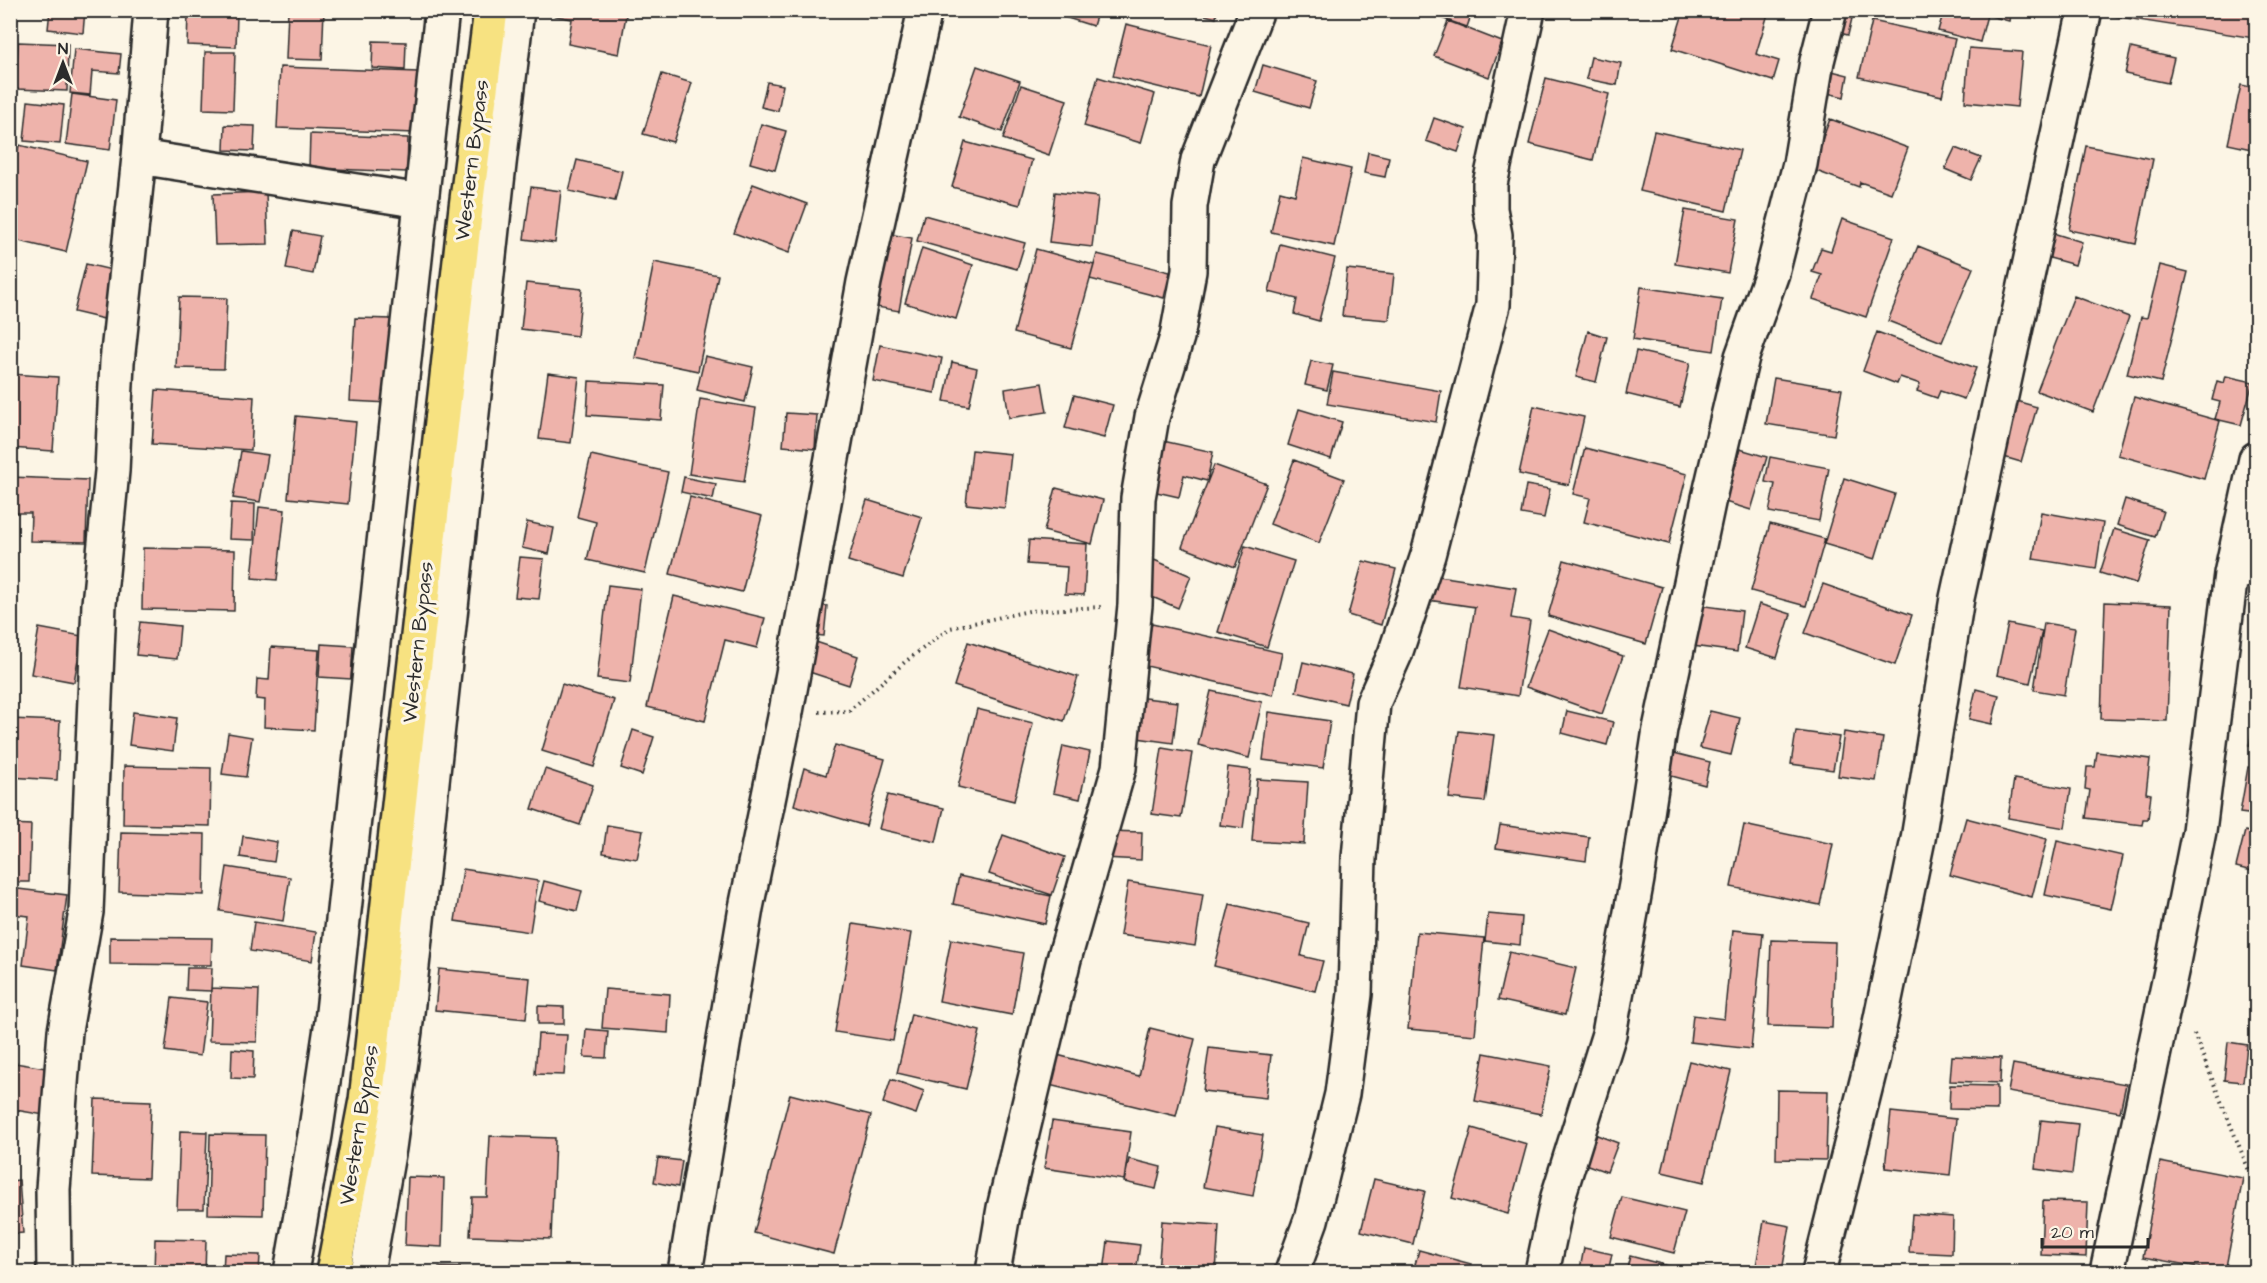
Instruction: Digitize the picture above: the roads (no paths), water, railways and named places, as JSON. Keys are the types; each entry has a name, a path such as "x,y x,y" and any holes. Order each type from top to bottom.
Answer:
{"main road":[{"name":"Western Bypass","path":"333,1272 366,1100 466,207 491,10"}],"street":[{"path":"54,1272 53,1189 56,1144 65,1031 86,912 99,604 112,471 117,362 139,157 151,10"},
{"path":"291,1272 332,1021 442,10"},
{"path":"367,1272 389,1148 405,1031 517,10"},
{"path":"685,1272 746,908 786,712 864,282 925,10"},
{"path":"993,1272 1004,1208 1064,960 1119,768 1135,605 1138,498 1152,417 1177,337 1189,271 1190,206 1198,160 1257,10"},
{"path":"1292,1272 1311,1220 1342,1094 1355,994 1359,858 1373,703 1395,654 1428,555 1493,305 1495,235 1490,184 1528,10"},
{"path":"1542,1272 1558,1197 1609,1034 1637,879 1660,729 1707,510 1742,357 1772,273 1800,164 1818,61 1830,10"},
{"path":"1824,1272 1873,1057 1918,839 1957,598 2085,10"},
{"path":"139,157 421,201"},
{"path":"2107,1272 2199,831 2244,571 2256,459"}]}
